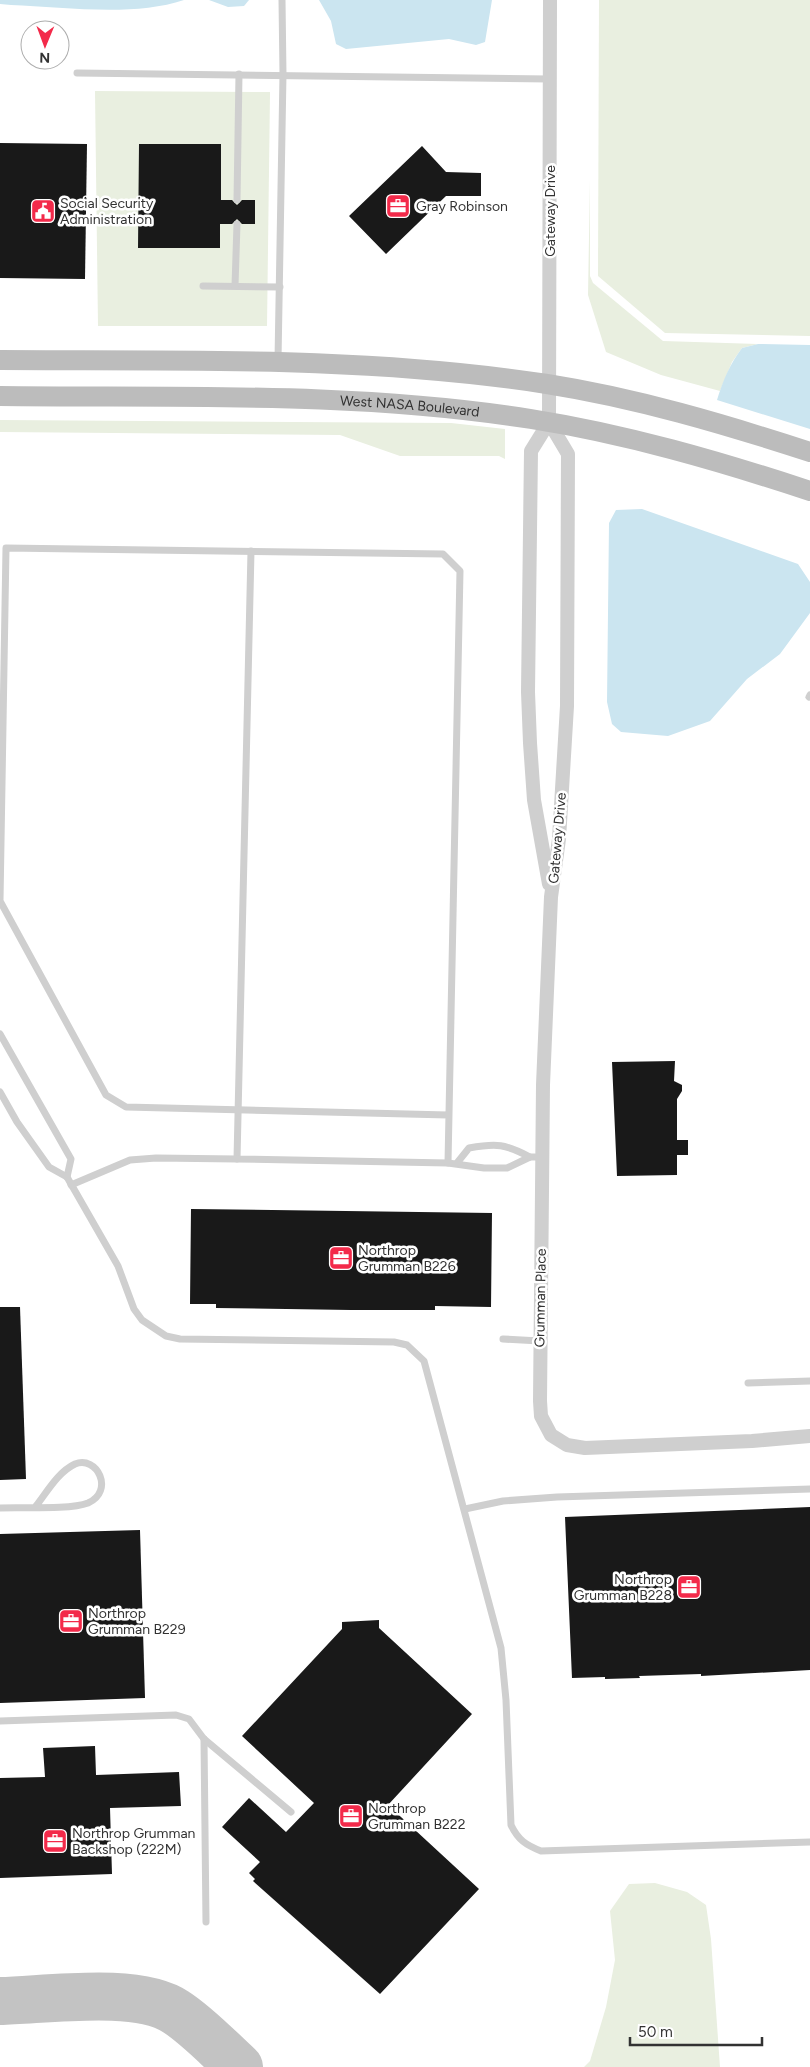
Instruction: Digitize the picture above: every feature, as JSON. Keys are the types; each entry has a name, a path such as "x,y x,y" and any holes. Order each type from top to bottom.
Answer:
{"main road":[{"path":"0,360 278,362 404,368 549,385 686,414 810,452"},
{"name":"West NASA Boulevard","path":"0,396 351,401 427,407 549,422 694,455 810,491"}],"street":[{"name":"Gateway Drive","path":"550,0 549,422 568,454 567,706 559,839 551,897"},
{"name":"Gateway Drive","path":"549,422 531,451 528,692 534,800 551,897"},
{"name":"Grumman Place","path":"551,897 536,1157 541,1416 551,1435 566,1445 596,1449 810,1436"}],"lane":[{"path":"278,362 283,74 282,0"},
{"path":"77,72 549,79"},
{"path":"237,200 239,74"},
{"path":"236,286 237,224"},
{"path":"203,286 280,287"},
{"path":"448,1115 126,1107 106,1095 0,901 3,547 443,554 460,571 448,1163"},
{"path":"237,1159 240,1109 250,551"},
{"path":"0,1034 71,1159 67,1176"},
{"path":"0,1092 17,1122 49,1167 67,1176 118,1266 134,1309 142,1320 166,1336 180,1339 394,1342 407,1345 424,1361 501,1648 506,1700 511,1824 517,1837 527,1846 541,1851 810,1842"},
{"path":"457,1164 469,1148 485,1145 508,1146 536,1157"},
{"path":"72,1185 130,1160 156,1158 448,1163 484,1168 506,1168 536,1157"},
{"path":"503,1339 540,1341"},
{"path":"748,1382 810,1381"},
{"path":"0,1508 36,1506 86,1503 98,1497 102,1487 101,1476 94,1467 84,1462 74,1465 60,1476 36,1506"},
{"path":"465,1510 502,1501 557,1497 810,1489"},
{"path":"0,1721 176,1715 189,1719 204,1739 291,1812"},
{"path":"204,1739 206,1922"}],"green space":[{"path":"599,0 810,0 810,336 665,333 598,276"},
{"path":"95,91 270,92 267,326 98,326"},
{"path":"590,179 590,276 593,283 663,341 758,344 742,348 732,362 720,391 661,375 606,352 588,295"},
{"path":"0,420 451,423 505,429 505,459 499,456 400,456 340,435 0,432"},
{"path":"655,1883 687,1892 706,1905 711,1939 720,2067 584,2067 590,2061 606,2007 615,1960 610,1911 629,1884"}],"water":[{"path":"0,0 184,0 143,8 99,10 0,4"},
{"path":"209,0 249,0 244,6 228,7"},
{"path":"319,0 492,0 485,42 476,45 449,39 346,49 336,44 331,21"},
{"path":"758,344 810,345 810,429 717,400 727,372 742,348"},
{"path":"642,509 798,564 810,582 810,613 780,654 747,679 710,721 668,736 621,732 612,724 607,702 609,523 616,510"}],"building":[{"name":"Social Security Administration","path":"0,143 87,144 85,279 0,278"},
{"path":"139,144 221,144 221,200 232,200 237,205 242,200 255,200 255,224 242,224 237,219 232,224 220,224 220,248 138,248"},
{"name":"Gray Robinson","path":"422,146 446,172 481,173 481,196 446,196 386,254 349,216"},
{"path":"675,1061 674,1081 682,1085 682,1091 677,1099 677,1140 688,1140 688,1155 677,1155 677,1175 617,1176 612,1062"},
{"name":"Northrop Grumman B226","path":"191,1209 492,1213 491,1307 435,1306 435,1310 351,1310 216,1308 216,1304 190,1304"},
{"path":"0,1307 20,1307 26,1479 0,1480"},
{"name":"Northrop Grumman B228","path":"810,1507 810,1670 701,1676 701,1674 639,1676 640,1678 572,1678 565,1517"},
{"name":"Northrop Grumman B229","path":"140,1530 145,1698 0,1703 0,1534"},
{"name":"Northrop Grumman B222","path":"379,1620 379,1628 472,1714 388,1805 479,1889 380,1994 253,1881 255,1879 249,1873 260,1862 222,1827 249,1798 286,1832 314,1803 242,1736 342,1629 342,1622"},
{"name":"Northrop Grumman Backshop (222M)","path":"95,1746 96,1775 179,1772 181,1806 110,1808 112,1874 0,1878 0,1778 45,1777 43,1748"}],"taxiway":[{"path":"0,2001 91,1996 139,1999 159,2004 176,2012 193,2024 239,2067"}],"place":[{"name":"Gray Robinson","path":"398,206"},
{"name":"Social Security Administration","path":"43,211"},
{"name":"Northrop Grumman B226","path":"341,1258"},
{"name":"Northrop Grumman B228","path":"689,1587"},
{"name":"Northrop Grumman B229","path":"71,1621"},
{"name":"Northrop Grumman B222","path":"351,1816"},
{"name":"Northrop Grumman Backshop (222M)","path":"55,1841"}]}
